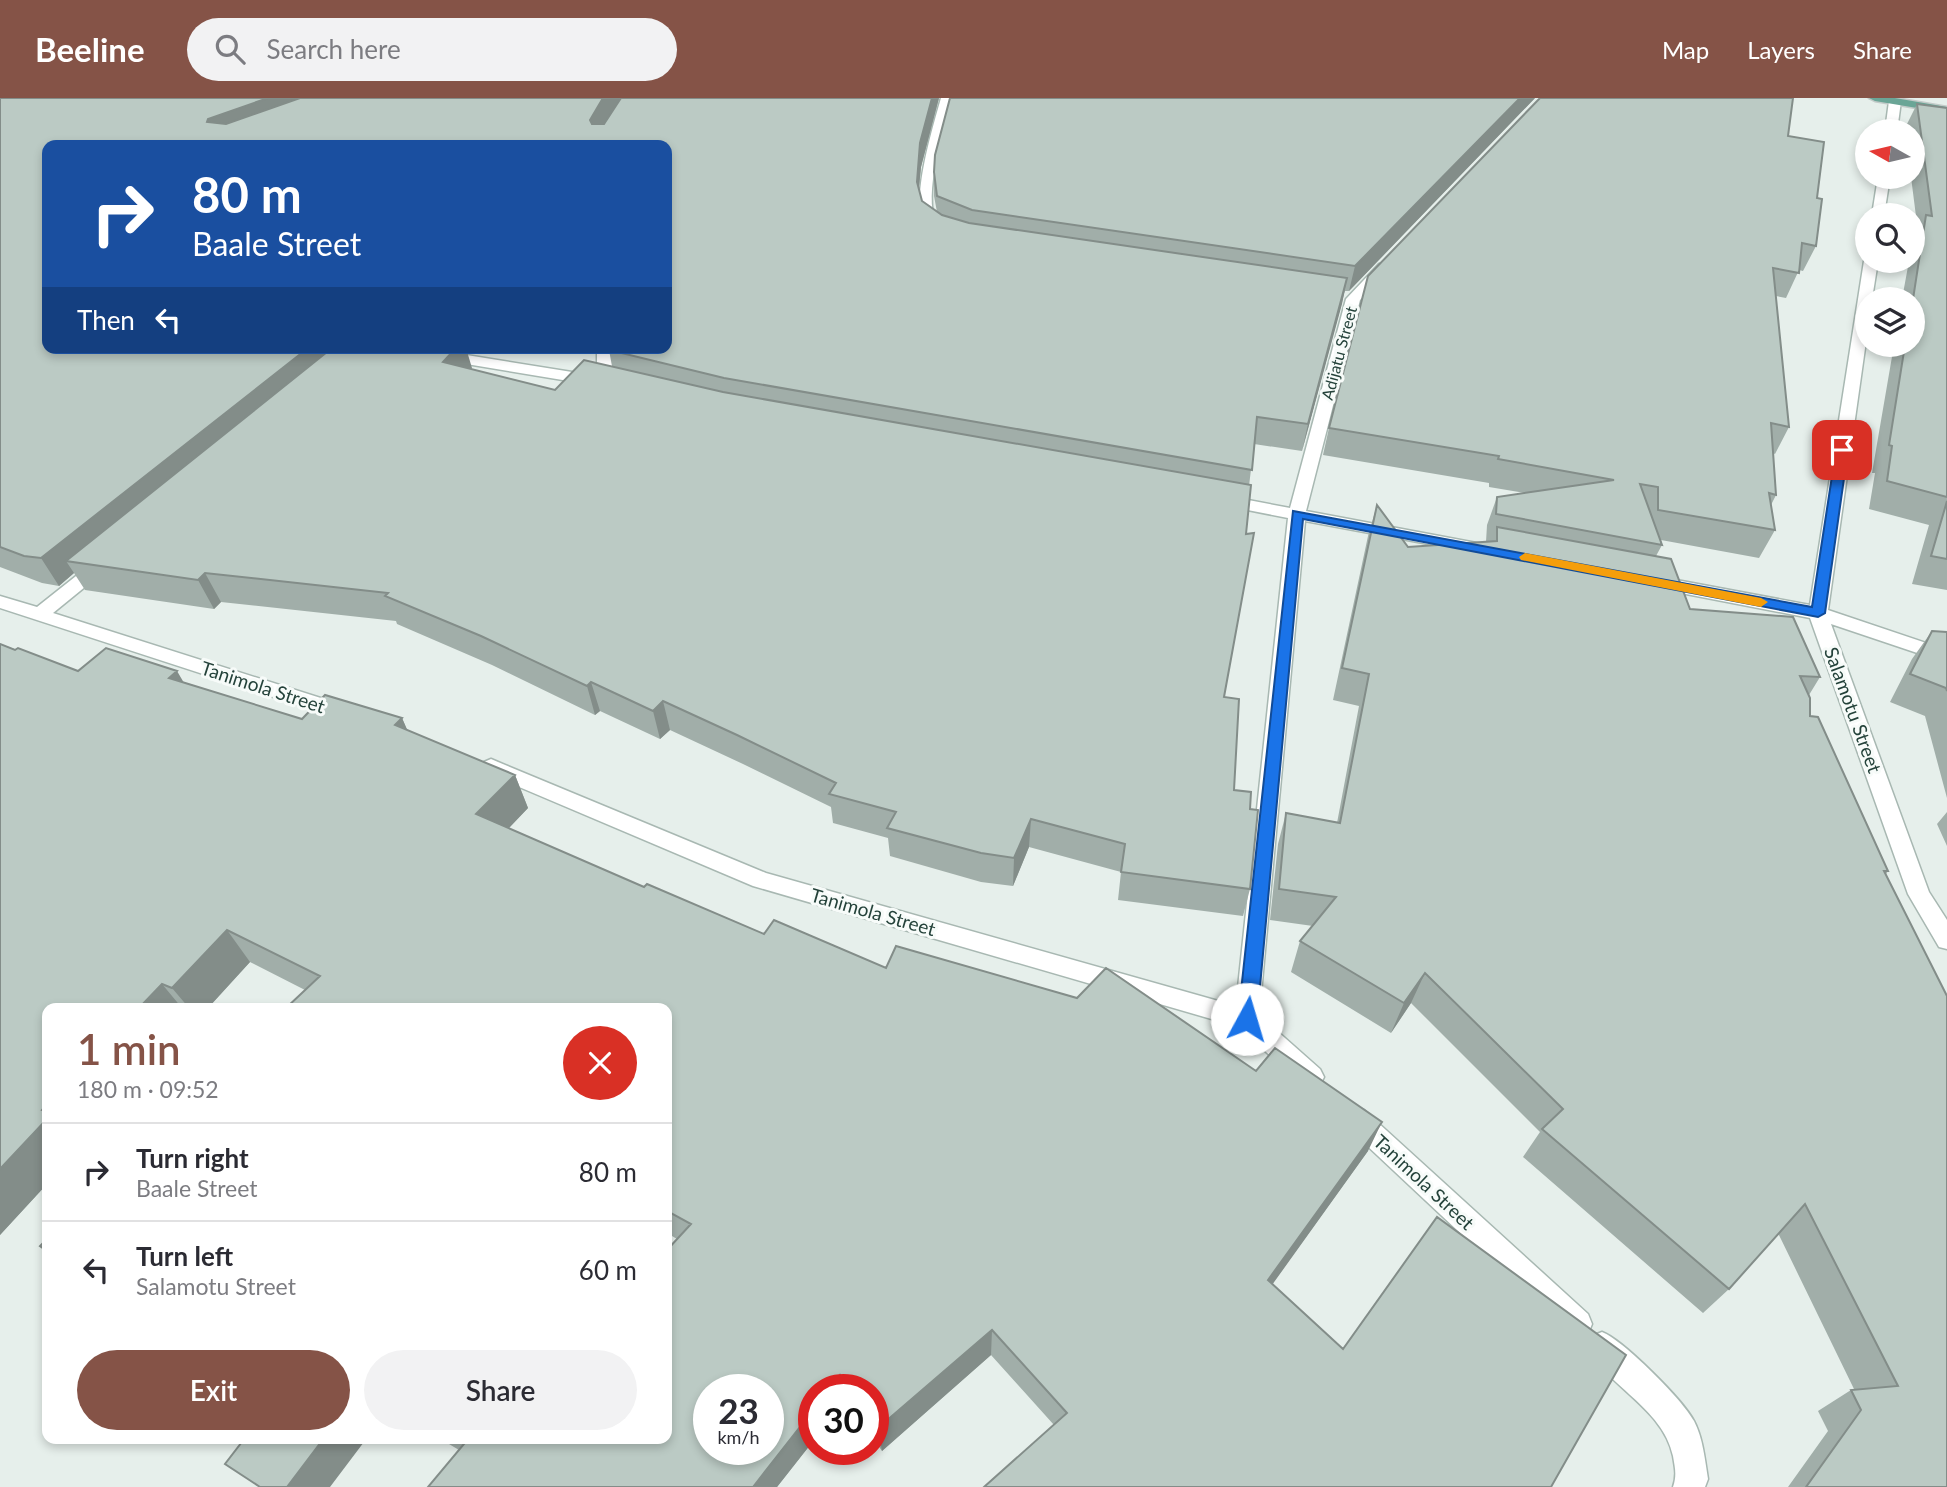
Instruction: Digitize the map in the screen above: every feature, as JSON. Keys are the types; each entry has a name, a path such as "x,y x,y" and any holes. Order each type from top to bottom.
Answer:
{"main road":[{"path":"1875,98 1947,110"}],"street":[{"path":"935,227 924,210 935,138 947,98"},
{"path":"1893,119 1895,101"},
{"name":"Adijatu Street","path":"1247,1019 1297,514 1346,298 1391,259"},
{"name":"Salamotu Street","path":"1869,273 1818,613 1919,894 1947,940"},
{"path":"431,354 611,383 605,354"},
{"path":"1203,497 1503,553"},
{"path":"39,615 113,555"},
{"path":"1640,579 1818,613 1947,657"},
{"name":"Tanimola Street","path":"0,602 358,717"},
{"name":"Tanimola Street","path":"474,760 761,880 1247,1019 1642,1384 1683,1430 1693,1479 1688,1487"}],"building":[{"path":"0,98 268,98 208,119 207,122 226,124 300,98 603,98 590,120 592,124 604,124 621,98 932,98 920,143 917,182 922,201 942,215 969,223 1347,278 1308,424 1257,417 1252,470 724,378 625,354 672,354 672,140 42,140 42,354 300,354 41,558 24,556 0,547"},
{"path":"950,98 1520,98 1355,266 972,210 937,196 935,155"},
{"path":"1540,98 1793,98 1788,136 1824,142 1817,198 1822,199 1816,246 1802,243 1799,273 1773,268 1789,427 1771,423 1776,495 1769,493 1775,530 1658,510 1658,487 1640,484 1662,545 1496,514 1497,497 1614,480 1498,459 1499,456 1329,428 1368,276"},
{"path":"1917,104 1947,108 1947,497 1887,481 1892,446 1889,445 1903,357 1925,357 1925,287 1915,287 1917,273 1925,273 1925,221 1926,215 1932,216 1925,164 1925,119 1919,119"},
{"path":"325,354 450,354 443,362 555,390 584,360 723,392 1251,485 1246,534 1254,533 1224,697 1239,699 1234,790 1251,792 1250,809 1258,810 1250,889 1121,872 1125,844 1031,819 1014,858 981,853 887,828 896,812 829,794 836,783 737,735 663,701 653,711 591,682 587,686 481,636 385,596 388,593 205,573 198,580 66,561"},
{"path":"1947,501 1947,559 1931,556"},
{"path":"1377,505 1408,547 1497,541 1497,527 1671,559 1690,609 1793,617 1820,677 1800,676 1810,698 1810,716 1818,717 1888,871 1884,871 1947,996 1947,1487 1806,1487 1861,1410 1851,1390 1898,1386 1805,1204 1729,1289 1542,1129 1563,1109 1425,973 1404,1003 1300,941 1336,897 1279,889 1286,813 1340,823 1369,674 1342,668"},
{"path":"1932,631 1947,632 1947,691 1946,688 1910,674"},
{"path":"0,644 15,650 18,648 78,671 106,648 177,671 169,678 302,719 325,695 402,718 395,725 515,775 476,814 644,887 647,884 764,934 774,920 886,968 896,946 1077,998 1106,968 1256,1071 1275,1048 1382,1122 1268,1280 1343,1349 1437,1217 1626,1355 1551,1487 984,1487 1067,1413 992,1330 889,1419 889,1374 798,1374 798,1429 784,1447 784,1374 693,1374 693,1465 770,1465 753,1487 428,1487 464,1444 672,1444 672,1245 691,1224 672,1214 672,1003 291,1003 320,976 227,930 172,988 162,984 144,1003 42,1003 42,1124 0,1169"},
{"path":"240,1444 319,1444 287,1487 260,1487 225,1464"}],"slow traffic":[{"path":"1525,557 1761,602"}],"route":[{"path":"1247,1019 1297,514 1818,613 1842,450"}]}
